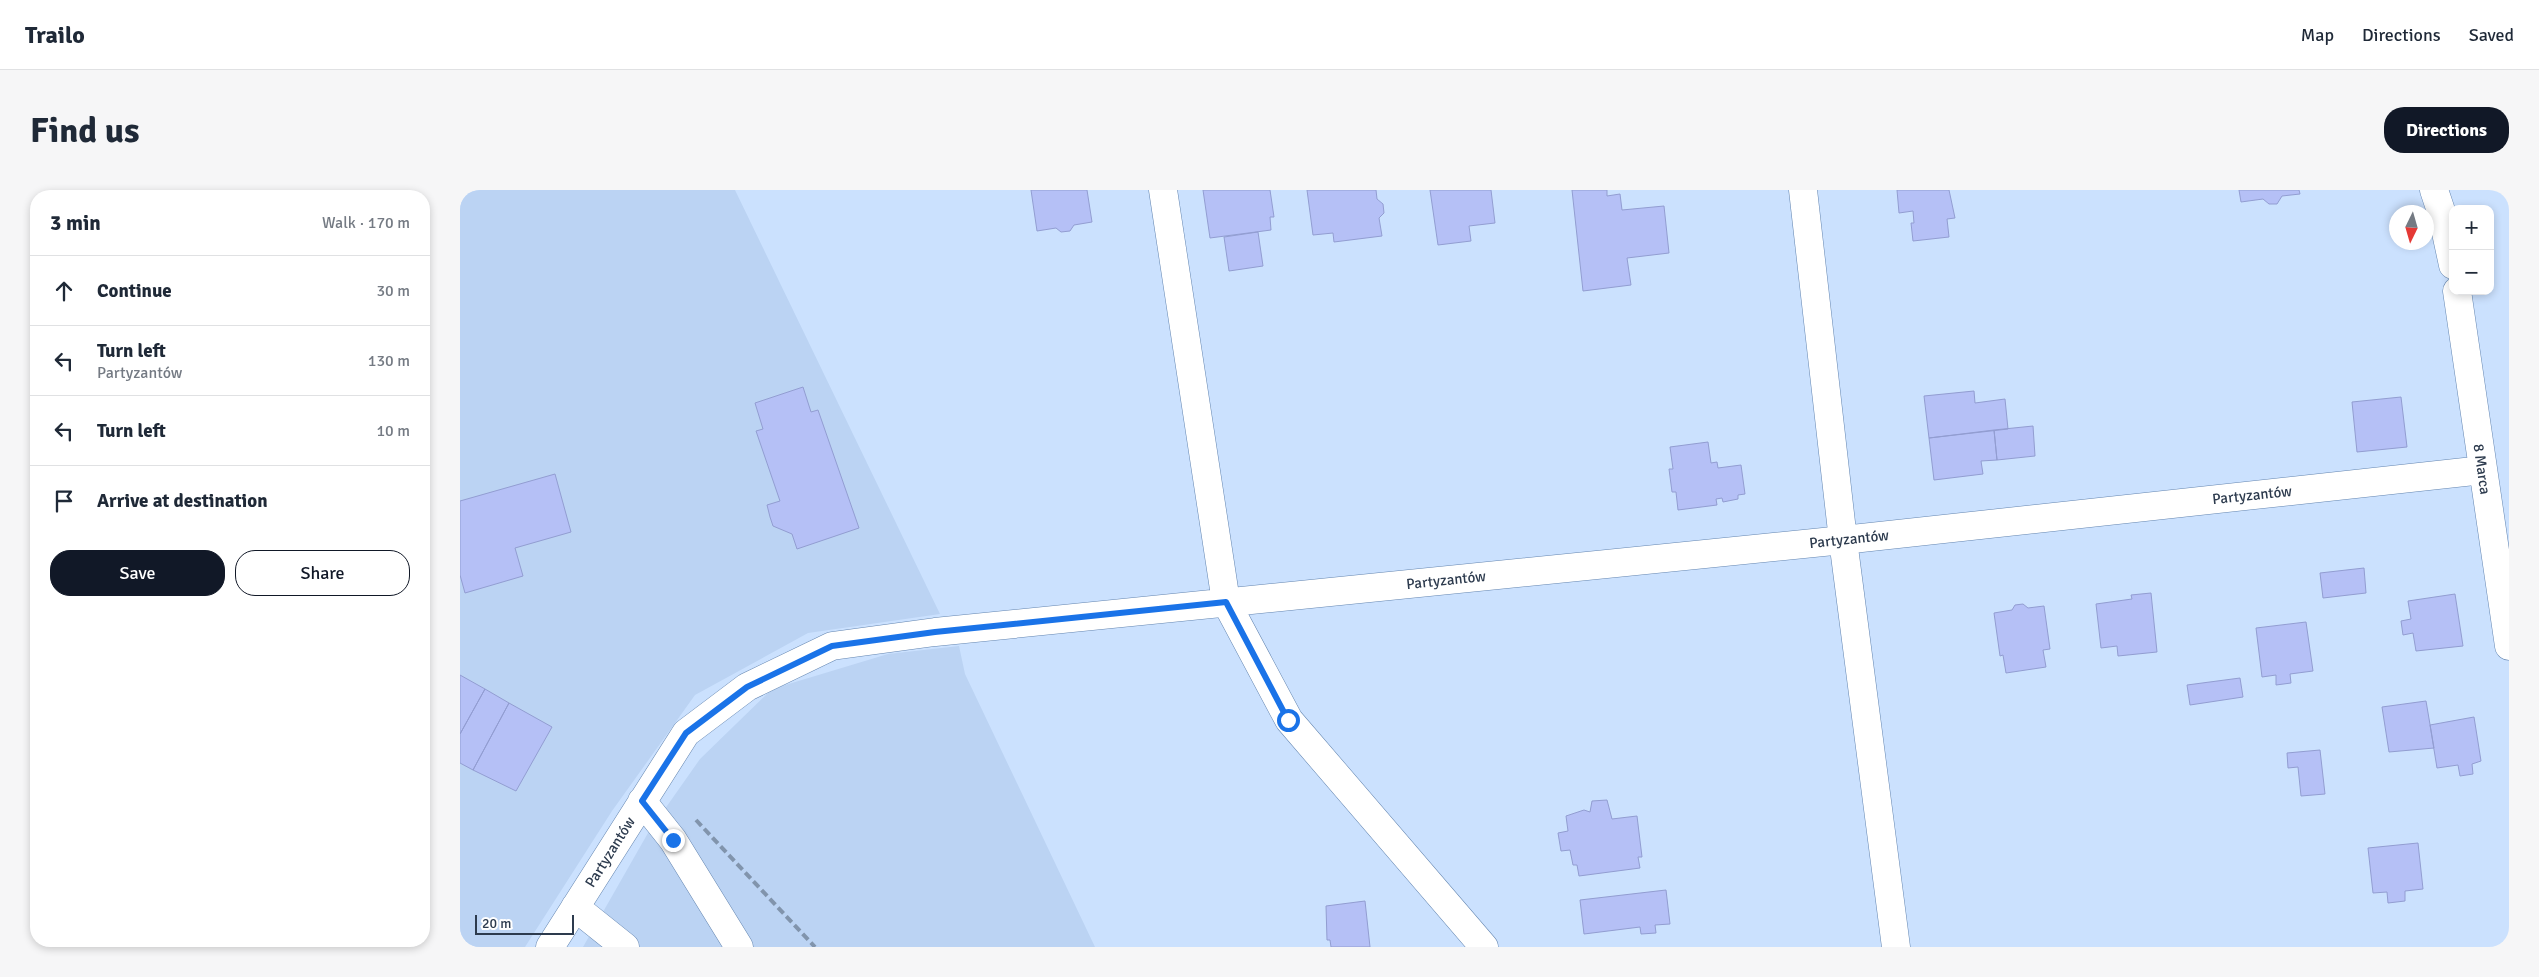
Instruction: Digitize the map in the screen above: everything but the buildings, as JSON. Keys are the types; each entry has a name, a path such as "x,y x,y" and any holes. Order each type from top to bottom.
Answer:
{"street":[{"path":"1163,190 1226,602 1288,720 1484,947"},
{"path":"1803,190 1843,540 1896,947"},
{"path":"2434,190 2442,214 2450,250"},
{"name":"8 Marca","path":"2457,295 2509,646"},
{"name":"Partyzantów","path":"550,947 686,733 747,687 832,646 935,632 1843,540 2483,470"},
{"path":"642,801 673,840 739,947"},
{"path":"575,907 625,947"}],"shaded area":[{"path":"460,190 735,190 940,614 808,633 695,695 612,811 525,947 460,947"},
{"path":"959,646 965,674 1095,947 583,947 648,833 700,759 772,689 888,654"}],"railway":[{"path":"696,820 815,947"}],"route":[{"path":"673,840 642,801 686,733 747,687 832,646 935,632 1226,602 1288,720"}]}
